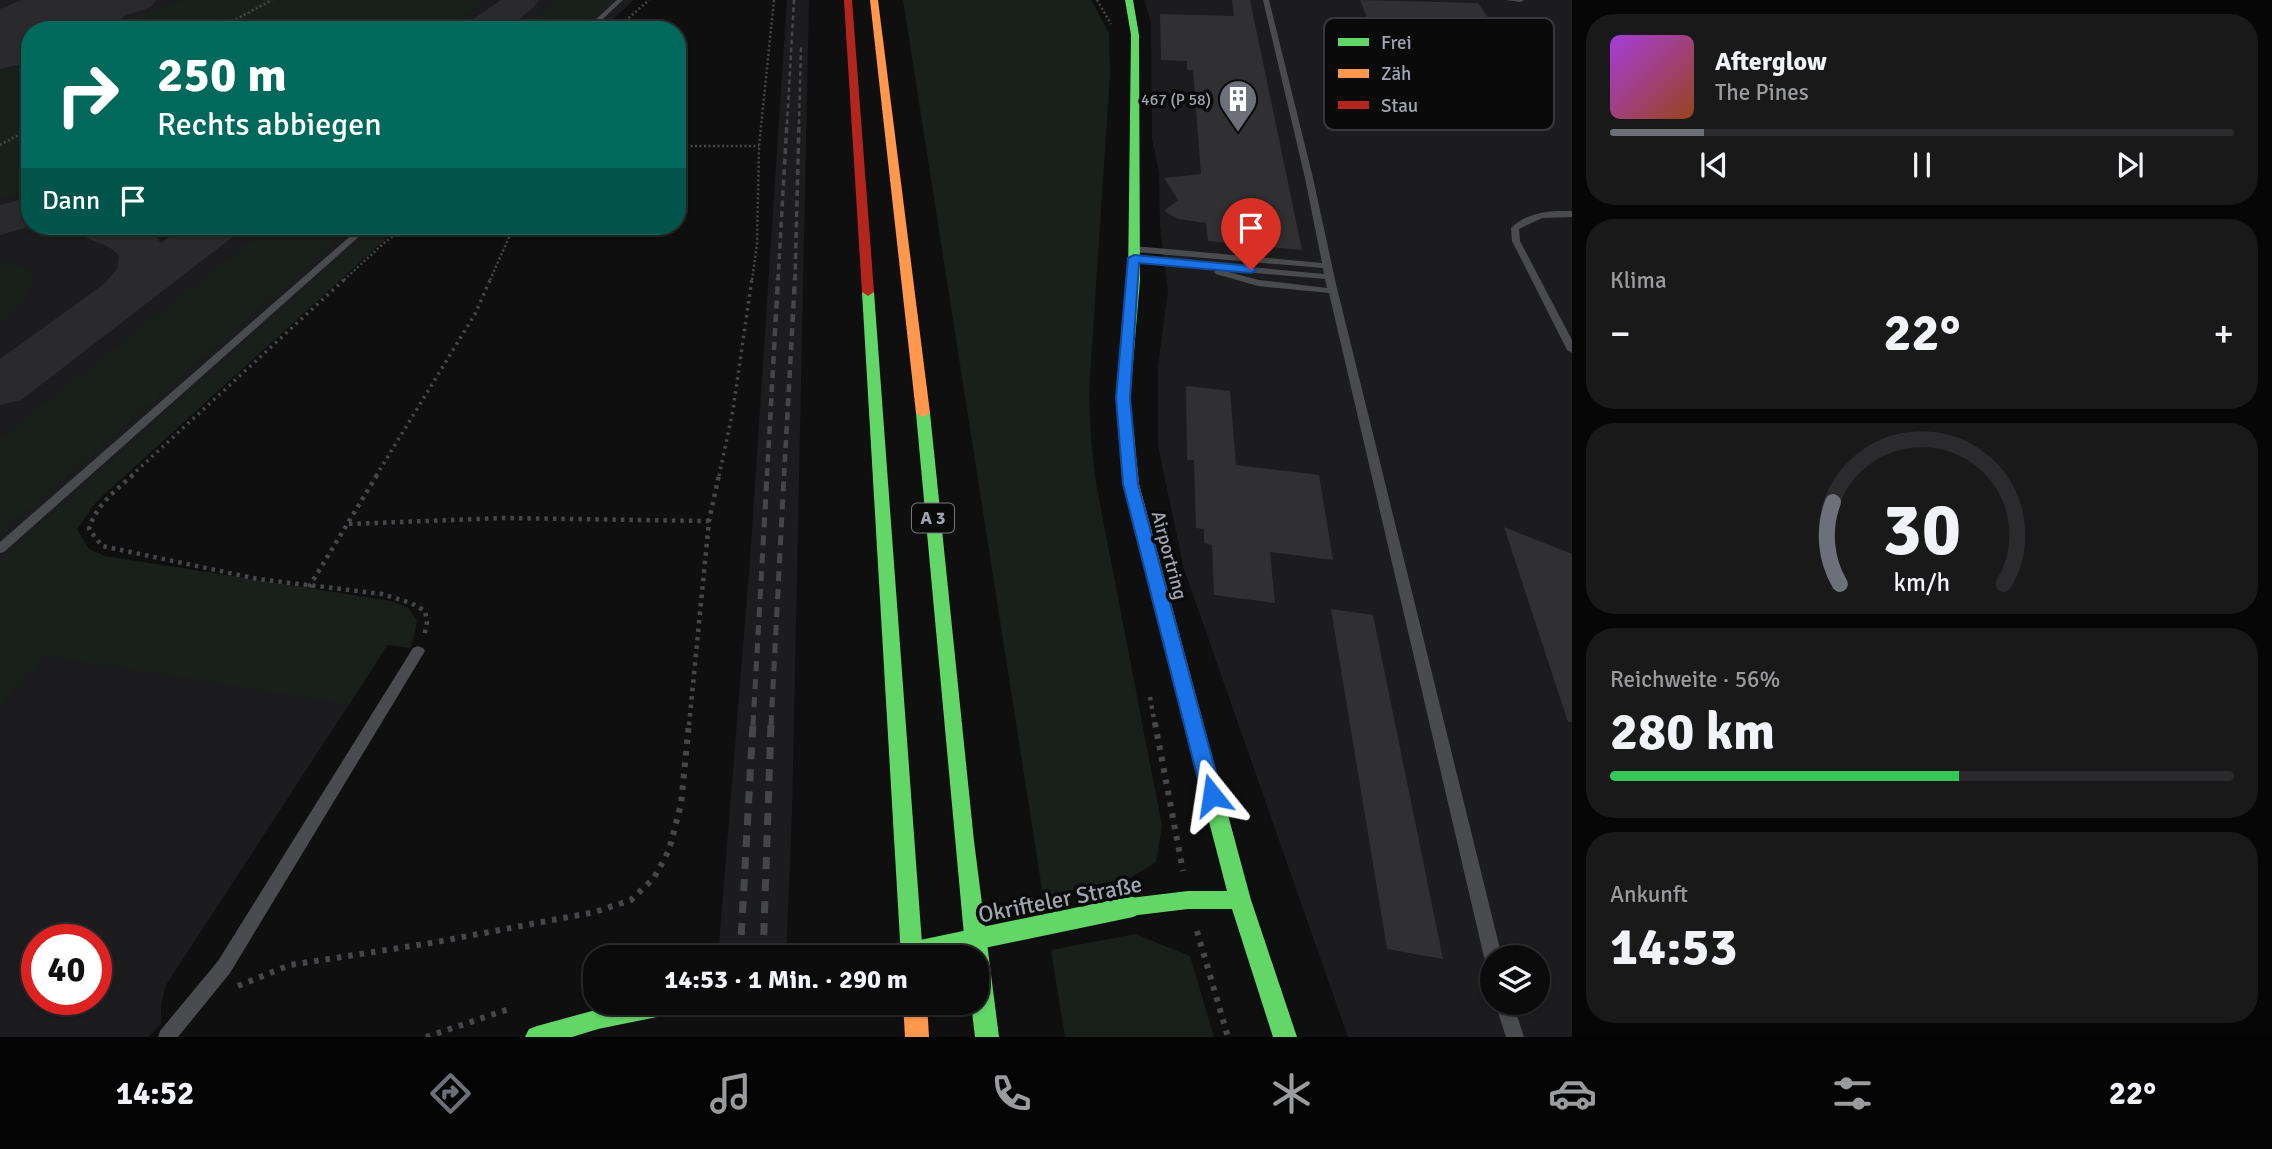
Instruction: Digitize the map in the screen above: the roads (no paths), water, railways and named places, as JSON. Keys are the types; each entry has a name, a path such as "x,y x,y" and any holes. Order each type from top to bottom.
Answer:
{"main road":[{"path":"848,0 911,945"},
{"name":"A 3","path":"874,0 921,395 964,841 987,1037"},
{"name":"Airportring","path":"1129,0 1135,34 1134,254 1123,398 1131,484 1240,900 1284,1037"},
{"name":"Airportring","path":"1112,7 1127,37 1134,68"},
{"name":"Okrifteler Straße","path":"948,945 1130,907 1188,900 1240,900"},
{"path":"537,1037 612,1015"},
{"path":"916,1015 917,1037"}],"lane":[{"path":"597,21 620,0"},
{"path":"1266,0 1329,276 1490,945"},
{"path":"1509,0 1521,0"},
{"path":"1572,214 1541,215 1523,221 1515,228 1516,241 1572,350"},
{"path":"0,549 357,235"},
{"path":"1134,254 1329,276"},
{"path":"1198,260 1258,283 1329,276"},
{"path":"167,1037 224,967 418,651"},
{"path":"1508,1015 1515,1037"}],"railway":[{"path":"787,124 794,0"},
{"path":"799,124 801,45"},
{"path":"778,280 787,122"},
{"path":"795,280 799,122"},
{"path":"767,476 778,278"},
{"path":"784,476 795,278"},
{"path":"753,725 767,475"},
{"path":"771,725 784,475"},
{"path":"741,945 753,723"},
{"path":"763,945 771,723"}],"place":[{"name":"467 (P 58)","path":"1238,133"}]}
